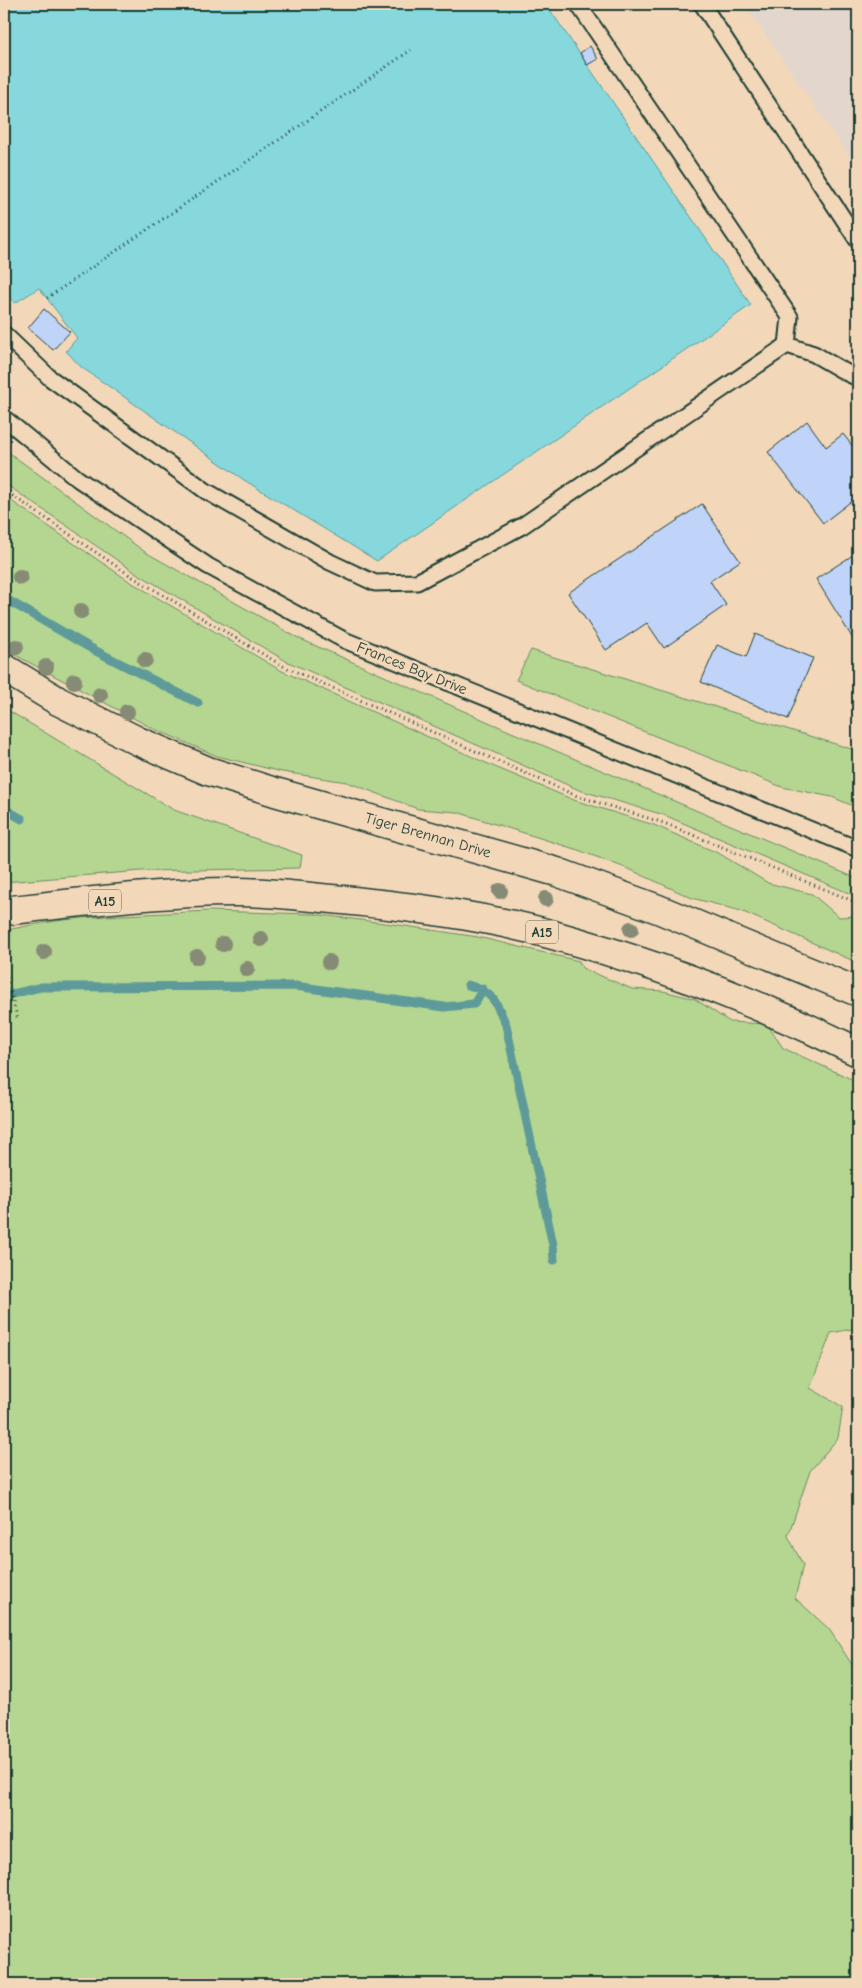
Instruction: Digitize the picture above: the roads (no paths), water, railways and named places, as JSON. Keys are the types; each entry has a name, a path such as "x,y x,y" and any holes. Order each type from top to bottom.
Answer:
{"main road":[{"name":"Tiger Brennan Drive","path":"4,668 58,701 138,741 208,771 275,792 557,872 658,909 858,992"},
{"name":"A15","path":"4,911 68,904 240,892 386,904 482,919 552,935 659,969 746,1000 858,1052"}],"lane":[{"path":"4,334 50,378 206,491 330,562 375,583 417,582 522,526 787,345 790,317 578,4"},
{"path":"702,4 858,240"},
{"path":"787,345 814,354 858,378"},
{"name":"Frances Bay Drive","path":"4,418 78,480 208,566 344,640 858,849"}],"water":[{"path":"4,4 546,4 751,305 377,561 244,480 81,367 66,351 77,338 39,288 15,303 4,290"}],"waterway":[{"path":"4,598 94,650 198,703"},
{"path":"4,809 22,819"},
{"path":"468,985 483,991 493,999 506,1025 553,1245 554,1260"},
{"path":"4,996 41,987 295,986 444,1007 474,1004 483,989"}]}
